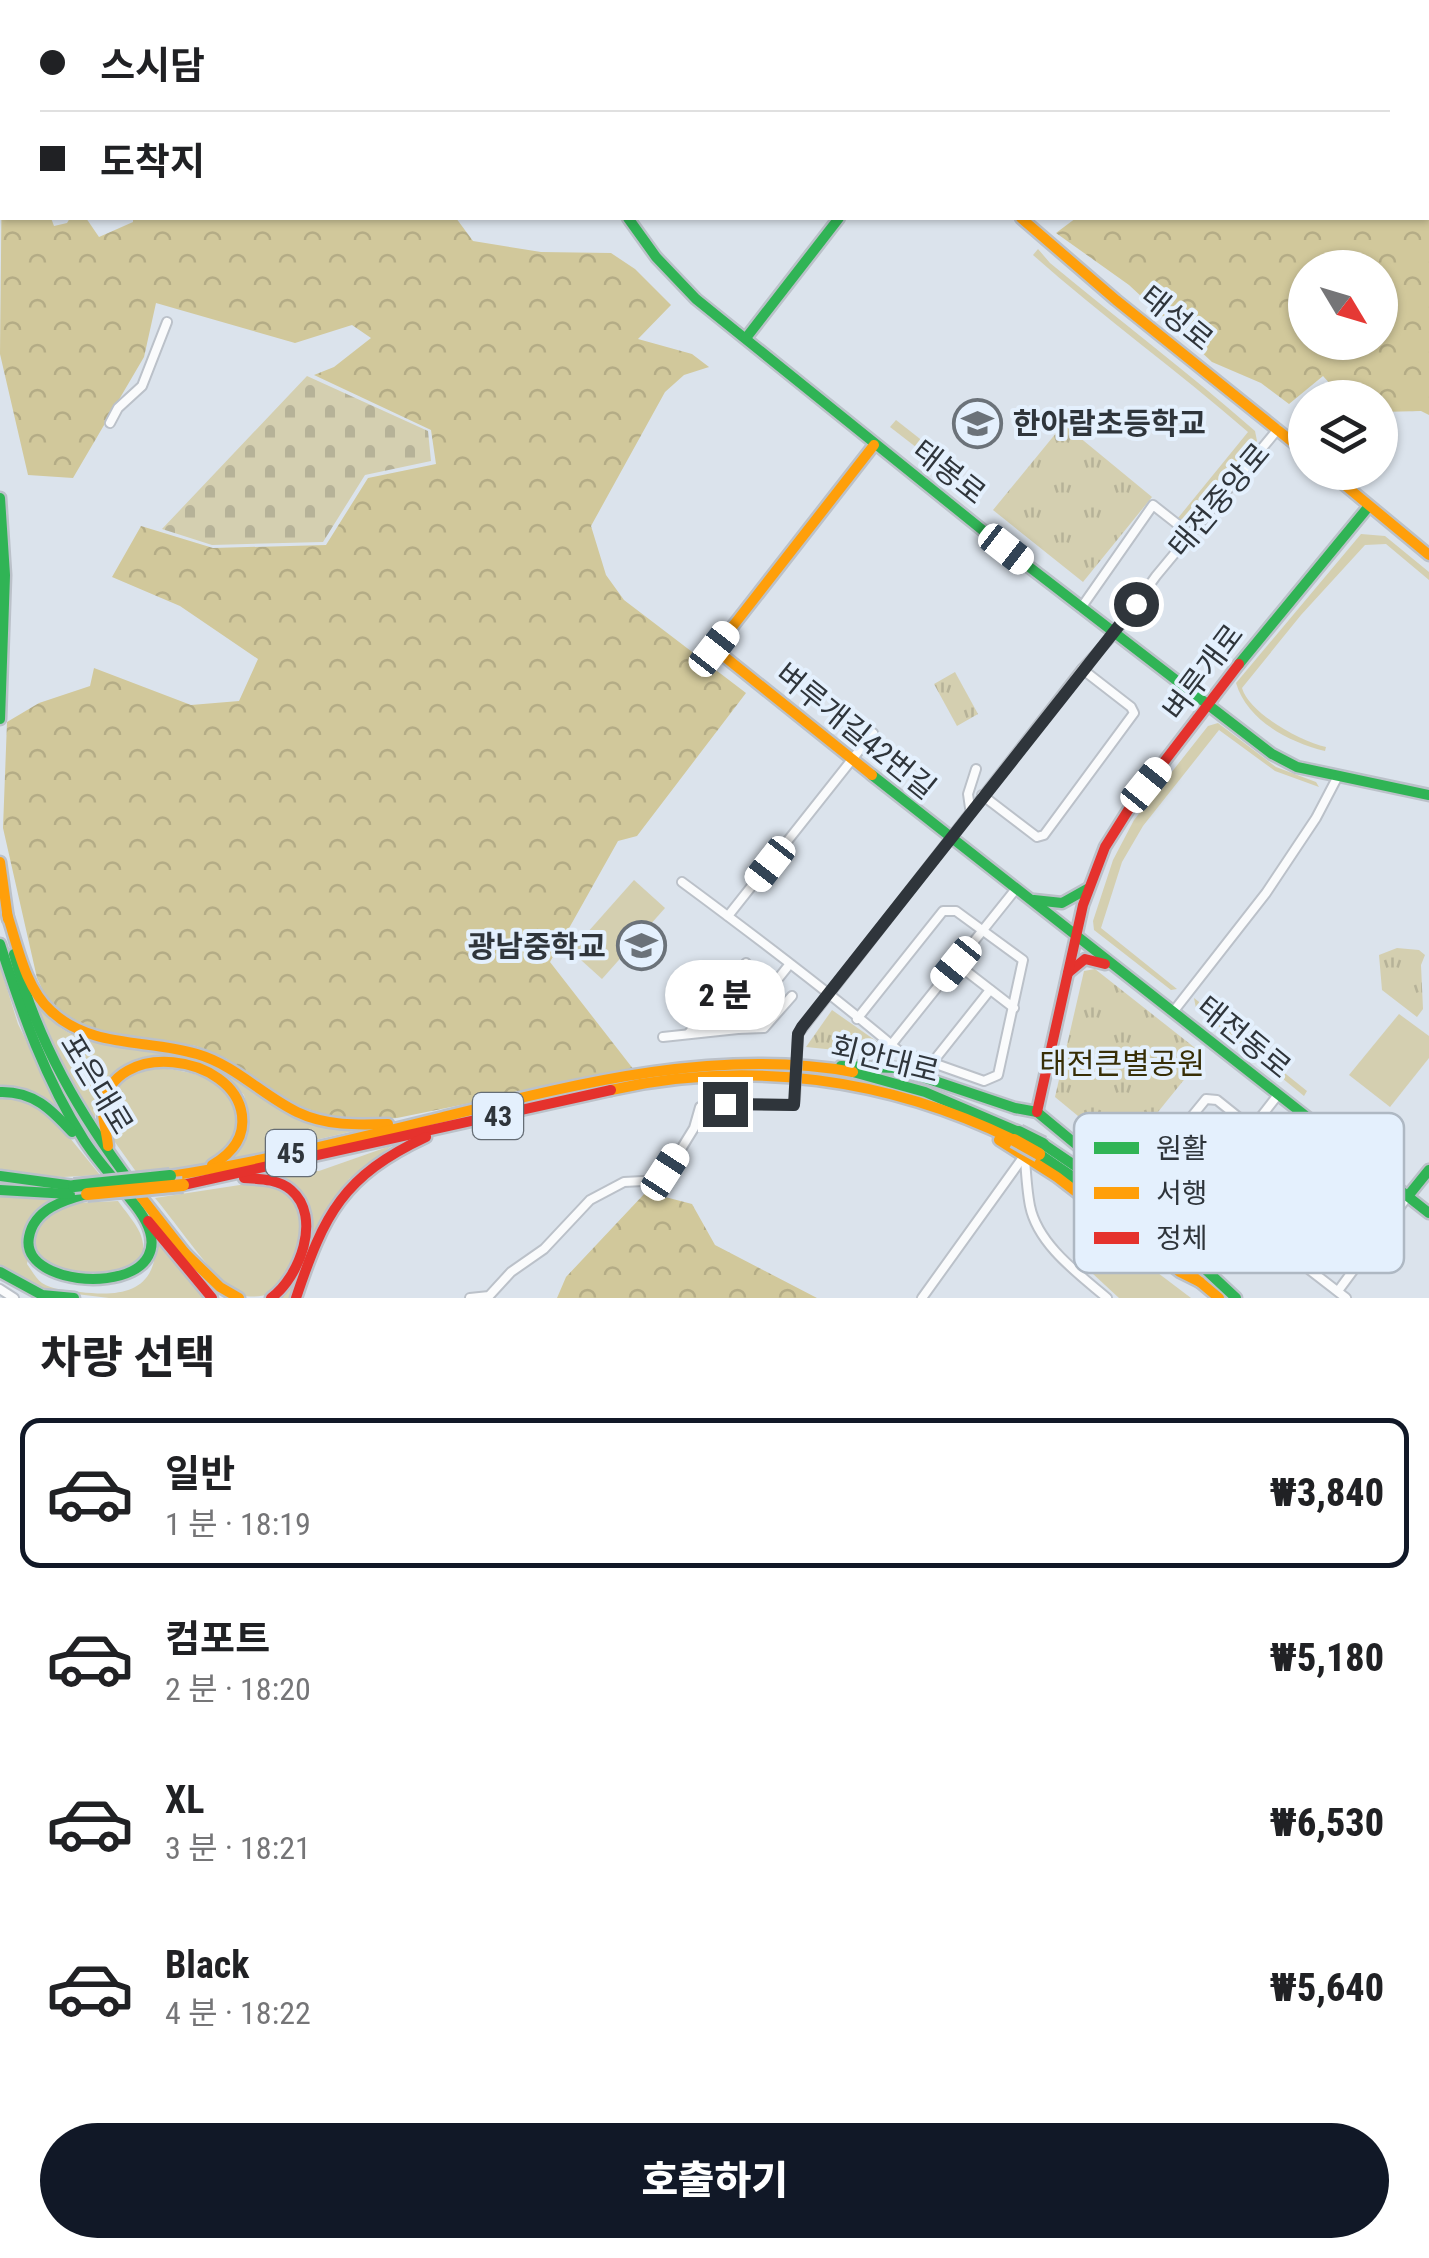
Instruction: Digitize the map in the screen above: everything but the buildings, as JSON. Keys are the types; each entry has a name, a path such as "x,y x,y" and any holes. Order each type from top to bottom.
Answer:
{"main road":[{"name":"태봉로","path":"630,220 670,273 696,299 874,445 1281,760 1297,767 1429,795"},
{"path":"746,338 837,220"},
{"name":"태성로","path":"1023,220 1192,363 1288,438"},
{"name":"벼루개길42번길","path":"874,445 714,649 1076,937"},
{"path":"1350,490 1429,555"},
{"path":"0,498 5,574 0,719"},
{"name":"벼루개로","path":"1037,1112 1064,978 1098,860 1123,818 1288,601 1369,506"},
{"name":"포은대로","path":"0,862 22,986 49,1060 133,1195 212,1298"},
{"path":"1020,894 1054,905 1069,901 1088,888"},
{"path":"7,914 36,993 52,1012 86,1033 196,1054 221,1063 300,1114 342,1125 410,1124"},
{"name":"태전동로","path":"1076,937 1298,1113"},
{"name":"포은대로","path":"0,944 27,1032 60,1101 96,1157 221,1298"},
{"path":"1064,978 1085,960 1116,967"},
{"path":"112,1158 100,1111 114,1078 134,1066 155,1063 194,1067 228,1080 238,1094 244,1118 235,1146 225,1158 197,1172"},
{"name":"회안대로","path":"74,1186 197,1172 654,1072 754,1064 828,1067 903,1084 967,1108 1023,1141"},
{"path":"828,1067 851,1064 896,1068 1037,1112 1074,1143"},
{"name":"회안대로","path":"87,1194 212,1180 650,1081 759,1073 817,1078 903,1096 1023,1141"},
{"path":"0,1092 14,1090 34,1095 96,1157"},
{"path":"296,1298 330,1210 347,1188 367,1169 412,1142 452,1126"},
{"path":"1023,1141 1074,1190"},
{"name":"43","path":"1023,1141 1041,1149 1074,1174"},
{"path":"1408,1196 1429,1170"},
{"path":"0,1176 74,1186"},
{"path":"212,1180 274,1181 302,1204 308,1220 306,1239 290,1278 282,1291 271,1298"},
{"name":"45","path":"0,1187 74,1186"},
{"name":"45","path":"0,1187 87,1194"},
{"name":"태전동로","path":"1404,1193 1429,1212"},
{"path":"87,1194 60,1200 42,1212 32,1225 29,1254 32,1265 43,1276 59,1284 105,1290 120,1289 134,1282 152,1255 151,1237 133,1195"},
{"path":"185,1253 220,1287 239,1298"},
{"path":"0,1272 42,1295 74,1298"},
{"path":"1185,1273 1204,1277"},
{"name":"43","path":"1199,1273 1236,1298"},
{"path":"1201,1273 1204,1277"},
{"name":"43","path":"1204,1277 1218,1298"}],"street":[{"path":"110,422 118,408 142,386 167,322"},
{"name":"태전중앙로","path":"470,1298 489,1296 511,1272 544,1249 590,1200 624,1182 662,1180 694,1128 700,1107 794,1105 798,1034 826,994 1082,668 1115,633 1190,534 1278,429"},
{"path":"1081,608 1153,506 1190,534"},
{"path":"982,795 1036,837 1044,835 1134,713 1082,668"},
{"path":"728,916 873,733"},
{"path":"970,810 968,794 976,769"},
{"path":"1173,1012 1266,892 1311,827 1338,776"},
{"path":"682,882 728,916 857,1019 905,1055 990,1080 998,1075 1023,960 956,910 943,911 857,1019"},
{"path":"891,1044 982,931 1020,894"},
{"path":"688,1034 746,963"},
{"path":"956,964 1014,1008"},
{"path":"738,1030 789,965"},
{"path":"932,1063 990,990"},
{"path":"663,1037 764,1028 792,996"},
{"path":"1263,1113 1277,1096"},
{"path":"1193,1113 1212,1098 1233,1113"},
{"path":"922,1298 1023,1141 1037,1112"},
{"path":"1023,1141 1030,1207 1041,1233 1074,1269"},
{"path":"1404,1201 1408,1196"},
{"path":"1078,1273 1107,1298"},
{"path":"1314,1273 1346,1298"},
{"path":"1338,1291 1351,1273"},
{"path":"0,1288 14,1298"}],"green space":[{"path":"1,220 52,220 54,226 69,220 87,220 99,237 133,220 457,220 473,241 541,252 611,253 635,269 671,305 638,339 692,354 709,367 684,375 665,392 591,526 606,575 624,600 746,693 637,836 618,841 550,962 634,1070 397,1118 356,1120 293,1104 227,1059 196,1046 90,1029 67,1018 48,1001 37,978 3,828 7,722 39,703 90,686 94,668 191,705 239,701 258,659 180,606 112,577 141,526 213,548 326,545 368,478 436,464 431,430 314,375 334,367 371,338 352,325 295,343 156,303 144,357 73,478 28,475 0,354"},
{"path":"1073,220 1429,220 1429,415 1421,411 1398,412 1398,380 1327,380 1323,376 1318,380 1288,380 1288,403 1261,383 1212,362 1129,285 1056,233"},
{"path":"1038,249 1050,263 1255,431 1257,441 1188,522 1178,518 1248,432 1033,255"},
{"path":"307,376 428,431 431,461 365,475 323,542 212,545 162,529"},
{"path":"896,420 957,468 952,475 890,427"},
{"path":"1061,427 1067,427 1152,497 1083,582 993,510"},
{"path":"1361,534 1385,536 1429,572 1429,580 1386,544 1365,545 1242,688 1265,716 1303,739 1326,747 1325,751 1271,728 1249,708 1236,683"},
{"path":"955,672 978,714 957,726 934,684"},
{"path":"1218,723 1276,767 1316,782 1319,787 1275,771 1219,730 1143,826 1122,862 1101,928 1177,989 1171,990 1094,930 1093,921 1113,860 1134,820 1208,726"},
{"path":"634,880 665,908 602,979 571,951"},
{"path":"1397,948 1419,950 1425,955 1421,965 1423,1009 1417,1017 1382,990 1379,955"},
{"path":"0,966 18,1024 60,1108 0,1089"},
{"name":"태전큰별공원","path":"1095,969 1204,1055 1157,1113 1074,1113 1055,1097 1084,971"},
{"path":"1194,998 1307,1091 1304,1096 1196,1008"},
{"path":"34,1000 57,1025 76,1036 204,1063 291,1115 331,1128 358,1130 227,1161 245,1137 249,1116 244,1095 230,1079 149,1059 125,1064 113,1073 95,1100 95,1128 47,1038"},
{"path":"832,1010 889,1050 885,1055 806,1047"},
{"path":"1399,1014 1429,1036 1429,1058 1390,1107 1349,1075"},
{"path":"152,1067 210,1080 232,1097 237,1110 236,1127 222,1155 194,1166 137,1173 112,1138 106,1109 121,1079"},
{"path":"14,1095 48,1111 100,1175 63,1177 0,1172 0,1097"},
{"path":"393,1145 349,1179 294,1298 277,1298 312,1225 309,1203 289,1183 268,1175 291,1170 319,1171"},
{"path":"259,1182 288,1195 302,1218 302,1231 294,1259 273,1294 249,1296 241,1295 220,1278 155,1198"},
{"path":"646,1192 692,1204 715,1245 817,1298 557,1298 566,1277"},
{"path":"0,1194 54,1199 36,1213 27,1264 46,1285 96,1293 134,1287 151,1271 156,1240 205,1298 109,1298 36,1287 0,1266"},
{"path":"118,1201 140,1233 142,1254 132,1269 113,1278 90,1281 48,1268 36,1252 37,1231 50,1213 71,1204"},
{"path":"1092,1273 1158,1273 1191,1298 1119,1298"}],"traffic: fast":[{"path":"629,220 656,257 696,299 1006,549 1272,754 1297,767 1429,795"},
{"path":"746,338 837,220"},
{"path":"0,498 5,575 0,719"},
{"path":"1239,664 1369,506"},
{"path":"872,775 1302,1113"},
{"path":"1034,900 1062,903 1087,889"},
{"path":"0,944 26,1020 58,1093 84,1140 131,1200 150,1232 148,1256 132,1271 107,1278 78,1278 52,1271 33,1257 29,1237 37,1219 60,1203 87,1194"},
{"path":"14,954 35,1017 62,1076 134,1187"},
{"path":"841,1066 896,1068 1037,1112 1074,1143"},
{"path":"853,1072 925,1092 1019,1132"},
{"path":"0,1092 12,1092 40,1103 72,1132"},
{"path":"1019,1132 1043,1144"},
{"path":"1043,1144 1074,1165"},
{"path":"1039,1154 1074,1178"},
{"path":"1408,1196 1429,1170"},
{"path":"0,1176 74,1186"},
{"path":"74,1186 170,1176"},
{"path":"0,1190 69,1194"},
{"path":"1404,1193 1429,1213"},
{"path":"0,1272 42,1295 74,1298"},
{"path":"1209,1273 1236,1298"}],"traffic: slow":[{"path":"1023,220 1288,438"},
{"path":"872,775 715,649 874,445"},
{"path":"1351,490 1429,555"},
{"path":"0,862 8,919"},
{"path":"7,914 35,990 51,1011 67,1023 102,1037 179,1049 211,1059 308,1117 342,1124 388,1124"},
{"path":"108,1146 103,1107 112,1085 128,1071 149,1063 173,1062 197,1067 218,1078 234,1094 242,1115 235,1144 212,1165"},
{"path":"170,1176 272,1157 540,1093 644,1073 749,1064 853,1072"},
{"path":"611,1090 714,1076 817,1080 917,1102 1014,1140"},
{"path":"999,1140 1074,1190"},
{"path":"1014,1140 1039,1154"},
{"path":"87,1194 183,1185"},
{"path":"138,1193 189,1258"},
{"path":"185,1253 220,1287 239,1298"},
{"path":"1182,1273 1200,1282"},
{"path":"1194,1277 1219,1298"}],"traffic: jam":[{"path":"1037,1112 1083,905 1105,847 1134,801 1239,664"},
{"path":"1068,973 1085,959 1105,964"},
{"path":"183,1185 611,1090"},
{"path":"296,1298 316,1243 340,1201 375,1167 426,1137"},
{"path":"244,1178 286,1186 305,1215 304,1247 298,1262 271,1298"},
{"path":"148,1221 212,1298"}],"place":[{"name":"한아람초등학교","path":"978,423"},
{"name":"광남중학교","path":"641,946"}],"route":[{"path":"725,1104 794,1105 798,1034 802,1027 1136,604"}]}
